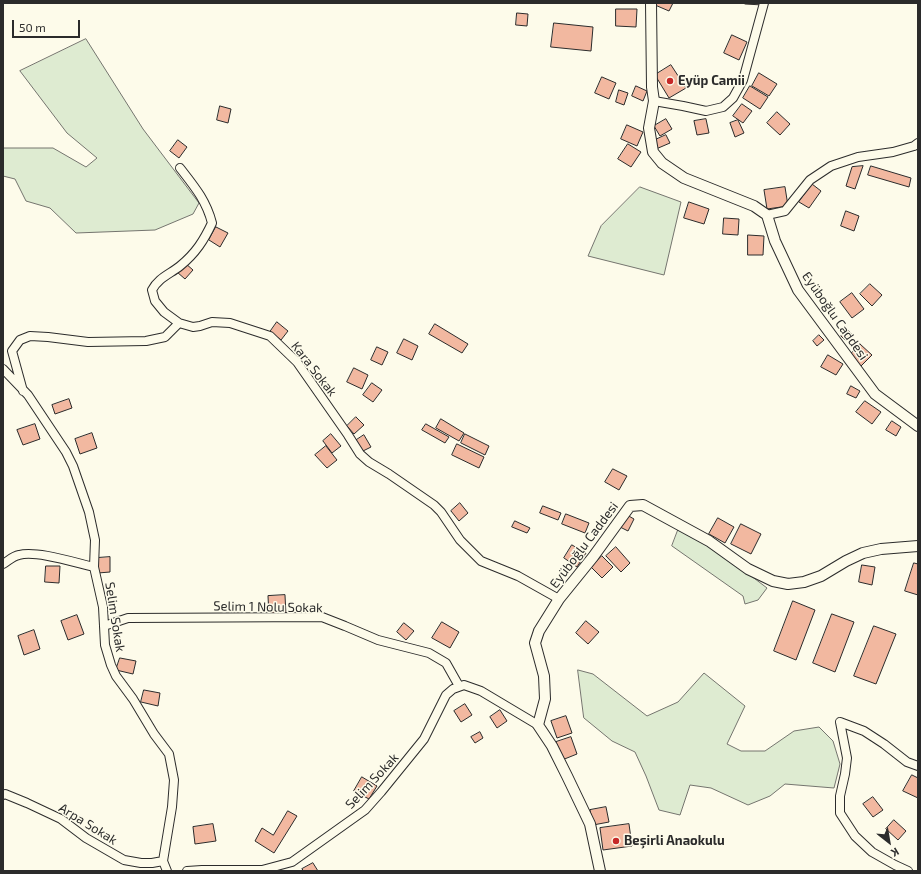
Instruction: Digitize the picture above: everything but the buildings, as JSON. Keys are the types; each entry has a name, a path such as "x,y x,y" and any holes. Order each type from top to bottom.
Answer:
{"street":[{"path":"651,3 652,87 654,101 649,128 652,152 662,163 684,178 754,206 767,215 785,211 810,180 831,166 858,157 893,152 914,146 918,143"},
{"path":"654,101 706,111 723,107 728,103 733,98 743,80 764,3"},
{"path":"23,391 12,351 20,340 30,336 88,342 146,341 165,337 179,323 164,312 155,301 152,290 155,284 180,266 196,251 207,234 212,222 202,196 180,168"},
{"name":"Eyüboğlu Caddesi","path":"767,215 775,240 798,290 875,394 918,426"},
{"name":"Kara Sokak","path":"179,323 192,327 212,322 230,324 270,336 297,362 360,454 368,462 389,474 434,505 441,512 460,540 482,561 518,576 559,599"},
{"name":"Selim Sokak","path":"3,369 28,395 66,452 73,466 89,512 95,540 94,567 103,607 106,645 111,664 116,676 134,699 154,734 169,754 174,780 173,800 163,861"},
{"name":"Eyüboğlu Caddesi","path":"538,725 545,699 544,676 535,643 539,631 559,599 593,557 630,506 643,505 709,541 748,569 773,581 788,584 804,582 821,576 863,553 882,549 918,546"},
{"path":"3,564 20,554 33,554 94,567"},
{"name":"Selim 1 Nolu Sokak","path":"104,626 128,618 322,618 378,640 429,653 446,663 459,686"},
{"path":"459,686 464,685 481,691 538,725 558,758 590,824 600,871"},
{"name":"Selim Sokak","path":"187,871 262,870 292,862 365,810 424,739 446,695 459,686"},
{"path":"908,871 872,852 855,836 840,813 840,796 847,758 840,722 864,731 907,762 918,766"},
{"name":"Arpa Sokak","path":"3,795 5,794 61,818 86,838 124,860 141,863 163,861"},
{"path":"163,861 167,871"}],"green space":[{"path":"86,39 143,129 199,203 193,214 155,230 76,233 50,208 26,201 15,179 3,176 3,148 53,148 86,167 97,158 67,133 20,71"},
{"path":"640,187 681,202 664,275 588,256 601,226"},
{"path":"680,525 709,544 767,588 758,600 745,604 743,596 672,546"},
{"path":"578,670 593,674 647,716 678,702 704,673 745,706 727,744 741,751 765,751 794,731 819,727 833,741 840,764 834,788 785,784 770,796 748,805 711,788 690,785 680,815 659,810 635,752 612,741 584,718"}],"place":[{"name":"Eyüp Camii","path":"670,81"},
{"name":"Beşirli Anaokulu","path":"616,841"}]}
